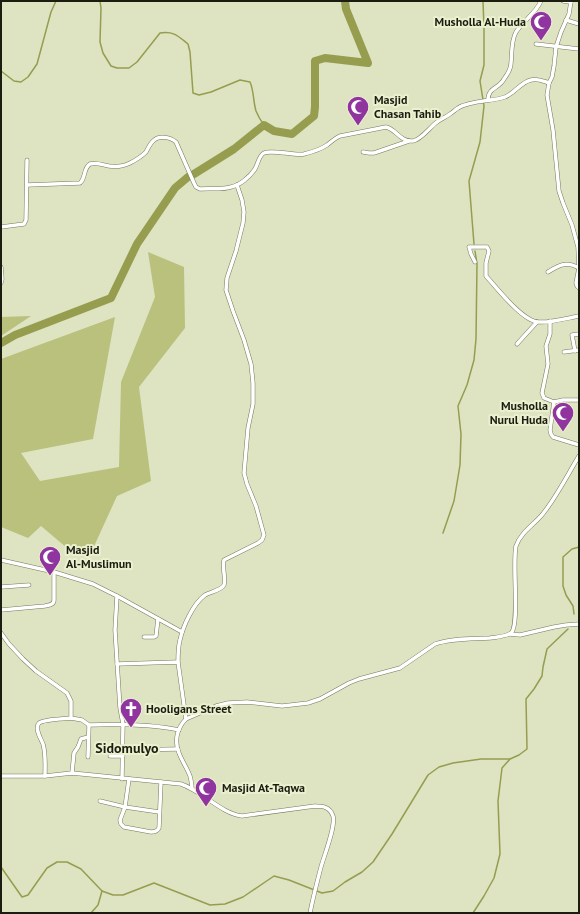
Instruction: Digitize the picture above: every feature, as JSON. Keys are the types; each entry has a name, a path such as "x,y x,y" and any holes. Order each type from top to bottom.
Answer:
{"street":[{"path":"486,100 491,90 501,84 511,65 511,51 516,33 538,7 541,1"},
{"path":"563,1 571,2 569,14 556,47 553,74 549,83 548,99 559,191 572,225 579,255 579,268 576,283 579,288"},
{"path":"566,20 579,24"},
{"path":"536,44 579,49"},
{"path":"363,152 369,154 374,153 420,138 438,121 458,108 464,105 486,100 502,98 528,81 538,79 549,83"},
{"path":"27,185 78,184 84,179 86,169 90,165 95,163 110,166 126,165 142,155 153,141 159,138 170,139 176,142 194,183 197,188 200,189 226,188 237,185 251,174 256,168 262,155 266,152 303,154 322,148 340,136 386,127 392,129 400,137 409,141"},
{"path":"1,227 25,224 27,216 27,160"},
{"path":"186,719 178,662 182,632 190,614 201,599 212,591 221,589 224,586 224,560 262,540 264,535 256,506 244,473 248,428 252,404 253,383 251,364 226,290 227,278 243,223 244,212 237,185"},
{"path":"475,262 470,248 487,247 489,251 486,263 486,276 527,318 537,322 579,316"},
{"path":"548,272 564,264 571,264 579,268"},
{"path":"1,267 1,283"},
{"path":"550,321 550,334 546,346 548,364 542,393 544,398 554,402 563,400 579,400"},
{"path":"517,344 537,322"},
{"path":"564,352 577,351 572,335 579,334"},
{"path":"554,402 550,430 551,435 553,437 579,445"},
{"path":"510,634 514,629 515,620 516,546 524,533 546,511 579,456"},
{"path":"1,560 54,572 93,584 182,632"},
{"path":"1,610 52,604 54,602 54,572"},
{"path":"1,587 29,585"},
{"path":"117,596 115,630 120,708 123,724 122,778"},
{"path":"144,638 156,636 158,619"},
{"path":"192,789 190,776 178,749 177,737 180,725 186,719 216,706 228,703 247,702 282,706 308,703 320,699 359,679 400,668 435,644 455,640 506,636 510,634 520,635 554,627 579,624"},
{"path":"1,632 9,644 23,659 36,671 67,693 71,701 70,718"},
{"path":"117,664 178,662"},
{"path":"45,776 45,755 43,744 37,729 41,722 70,718 82,720 89,725 141,724 168,727 179,730"},
{"path":"88,757 89,725"},
{"path":"72,773 74,753 81,739 88,736"},
{"path":"123,750 178,749"},
{"path":"110,756 123,756"},
{"path":"1,776 45,776 72,773 181,784 238,816 315,806 326,808 331,812 333,819 332,832 310,913"},
{"path":"129,779 125,807 120,820 121,825 124,827 150,832 155,832 158,830 161,782"},
{"path":"100,801 125,807 159,812"}],"green space":[{"path":"148,252 184,267 185,328 139,387 151,481 117,496 90,555 67,548 41,526 28,538 1,527 1,359 115,317 93,439 21,453 40,481 119,467 121,382 155,297"},
{"path":"31,316 1,336 1,317"}],"waterway":[{"path":"1,71 14,81 21,82 28,77 37,64 51,12 56,1"},
{"path":"100,1 100,42 103,53 111,66 117,68 129,68 137,62 160,33 172,33 188,44 193,93 199,95 211,92 240,80 250,82 256,111 264,125"},
{"path":"194,174 234,149 264,125 274,131 292,134 314,116 315,61 325,58 368,63 346,9 345,1"},
{"path":"474,244 469,181 480,142 484,106 480,81 484,65 483,1"},
{"path":"1,343 15,335 111,298 137,244 175,188 188,177"},
{"path":"443,533 454,501 460,465 461,434 458,406 467,385 474,360 476,339 477,264 475,251"},
{"path":"574,614 573,606 566,595 563,586 563,557 572,549 579,547"},
{"path":"1,867 22,897 28,895 47,868 57,862 67,862 81,869 102,891 113,895 123,895 154,883 210,905 225,904 243,897 274,876 289,880 322,893 333,891 362,872 373,862 428,775 439,767 453,763 481,759 510,759 527,749 526,699 542,676 547,649 568,629"},
{"path":"473,913 494,878 500,854 498,801 502,768 510,759"},
{"path":"91,913 98,905 102,891"}],"place":[{"name":"Musholla Al-Huda","path":"541,42"},
{"name":"Masjid Chasan Tahib","path":"358,126"},
{"name":"Musholla Nurul Huda","path":"563,432"},
{"name":"Masjid Al-Muslimun","path":"50,576"},
{"name":"Hooligans Street","path":"131,728"},
{"name":"Masjid At-Taqwa","path":"206,808"}],"district":[{"name":"Sidomulyo","path":"127,748"}]}
